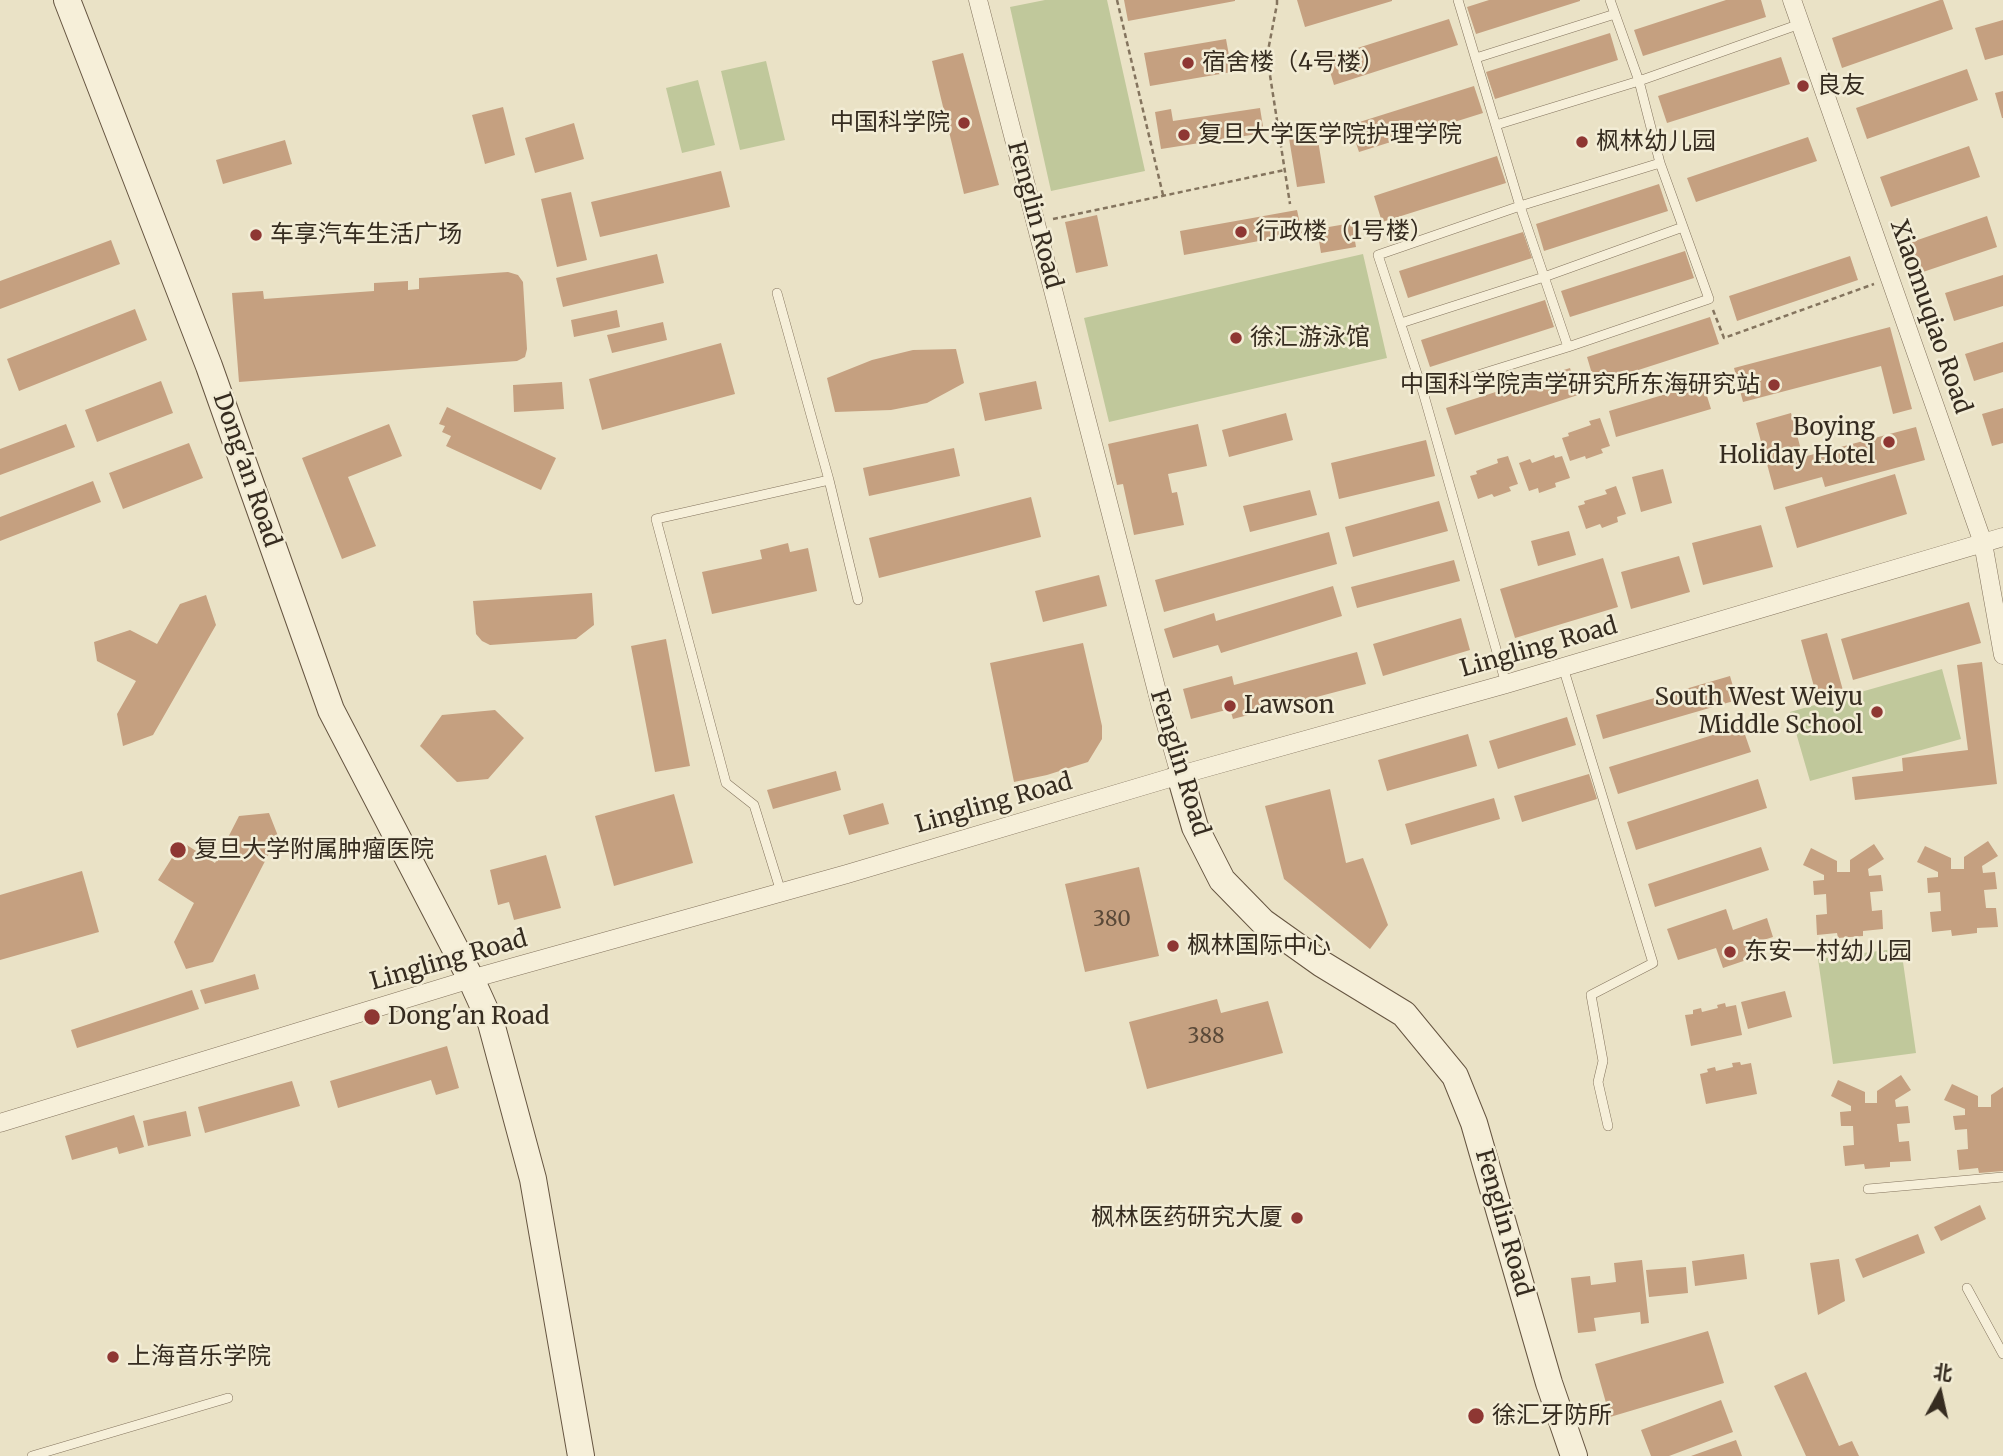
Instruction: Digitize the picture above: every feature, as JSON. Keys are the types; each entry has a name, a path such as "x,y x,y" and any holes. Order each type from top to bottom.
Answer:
{"street":[{"name":"Dong'an Road","path":"67,0 209,366 331,710 471,979 491,1023 533,1179 581,1456"},
{"name":"Fenglin Road","path":"978,0 1157,694 1195,827 1222,880 1263,922 1322,964 1404,1014 1455,1076 1474,1123 1549,1383 1574,1456"},
{"name":"Xiaomuqiao Road","path":"1792,0 1983,543 2003,655"},
{"name":"Lingling Road","path":"0,1123 471,979 1506,684 2003,537"}],"lane":[{"path":"1458,0 1520,206 1568,347"},
{"path":"1423,392 1709,299 1660,163 1639,81 1610,0"},
{"path":"1476,58 1615,14"},
{"path":"1496,125 1639,81 1800,24"},
{"path":"1506,684 1423,392 1378,255 1520,206 1660,163"},
{"path":"1401,323 1683,227"},
{"path":"777,293 829,480 858,600"},
{"path":"781,892 754,804 726,783 656,519 829,480"},
{"path":"1563,667 1653,963 1591,995 1603,1061 1598,1082 1608,1126"},
{"path":"1868,1189 2003,1177"},
{"path":"1967,1289 2003,1354"},
{"path":"32,1456 228,1398"}],"path":[{"path":"1117,0 1163,195"},
{"path":"1277,0 1266,56 1290,204"},
{"path":"1036,223 1284,170"},
{"path":"1709,299 1724,338 1890,278"}],"green space":[{"path":"1045,0 1107,0 1145,171 1051,191 1010,7"},
{"path":"766,61 785,140 740,150 721,71"},
{"path":"698,80 715,145 682,153 666,88"},
{"name":"徐汇游泳馆","path":"1363,254 1387,358 1109,422 1084,318"},
{"path":"1942,669 1961,739 1810,781 1790,712"},
{"path":"1901,948 1916,1053 1833,1064 1818,959"}],"building":[{"path":"1124,0 1235,0 1235,1 1128,21"},
{"path":"1297,0 1392,0 1392,1 1305,27"},
{"path":"1489,0 1580,1 1476,34 1467,7"},
{"path":"1726,0 1761,0 1766,17 1643,56 1634,30"},
{"path":"1943,0 1953,29 1842,68 1832,38"},
{"path":"1449,19 1458,45 1334,85 1326,58"},
{"path":"2003,20 2003,55 1985,60 1975,28"},
{"path":"1610,33 1618,60 1495,99 1486,72"},
{"name":"宿舍楼（4号楼）","path":"1226,39 1232,72 1150,86 1144,53"},
{"name":"中国科学院","path":"963,53 999,185 964,194 932,61"},
{"path":"1781,57 1790,84 1667,123 1658,96"},
{"path":"1967,69 1978,100 1867,139 1856,108"},
{"path":"1474,86 1483,113 1359,152 1350,125"},
{"path":"2003,91 2003,118 2002,118 1995,93"},
{"path":"503,107 515,155 485,164 472,115"},
{"path":"1260,108 1264,133 1161,149 1155,112 1171,109 1173,121"},
{"path":"1315,122 1325,183 1297,187 1287,126"},
{"path":"574,123 584,159 535,173 525,138"},
{"path":"1808,137 1817,161 1696,202 1687,178"},
{"path":"285,140 292,164 223,184 216,160"},
{"path":"1969,146 1980,177 1891,207 1880,177"},
{"path":"1497,156 1506,183 1382,222 1374,196"},
{"path":"721,171 730,207 600,237 591,202"},
{"path":"1659,184 1668,211 1544,251 1536,224"},
{"path":"571,192 587,260 557,267 541,199"},
{"name":"行政楼（1号楼）","path":"1297,210 1302,233 1184,255 1180,231"},
{"path":"1097,215 1108,266 1076,273 1065,222"},
{"path":"1987,216 1997,247 1920,273 1909,243"},
{"path":"1352,223 1356,247 1321,253 1317,229"},
{"path":"1523,232 1532,258 1408,298 1399,271"},
{"path":"111,240 120,264 0,309 0,281"},
{"path":"1685,251 1694,278 1570,317 1561,291"},
{"path":"657,254 664,283 563,307 556,278"},
{"path":"1850,256 1858,280 1737,321 1729,296"},
{"path":"508,272 518,275 523,282 527,349 525,357 517,361 239,382 232,293 263,291 264,299 374,291 374,283 408,281 408,290 419,289 419,278"},
{"path":"2003,275 2003,306 1954,321 1945,293"},
{"path":"1545,300 1554,327 1430,367 1421,340"},
{"path":"135,309 147,340 19,391 7,359"},
{"path":"617,310 620,327 574,337 571,320"},
{"path":"1710,317 1719,344 1595,384 1587,357"},
{"path":"663,322 667,340 612,353 607,335"},
{"name":"中国科学院声学研究所东海研究站","path":"1890,327 1912,409 1893,414 1881,366 1743,402 1734,368"},
{"path":"2003,342 2003,372 1974,381 1965,354"},
{"path":"721,343 735,394 602,430 589,379"},
{"path":"956,349 964,383 927,403 891,410 835,412 827,378 872,360 913,350"},
{"path":"1570,368 1578,395 1455,435 1446,408"},
{"path":"161,381 173,413 97,442 85,410"},
{"path":"1036,381 1042,409 985,421 979,393"},
{"path":"562,382 564,409 514,412 513,385"},
{"path":"1703,383 1711,409 1616,437 1609,411"},
{"path":"447,407 556,458 541,490 446,446 451,436 442,432 445,426 439,424"},
{"path":"2003,408 2003,443 1992,446 1982,414"},
{"path":"1286,413 1293,440 1229,457 1222,430"},
{"name":"Boying Holiday Hotel","path":"1791,413 1803,457 1916,427 1925,460 1825,487 1822,477 1774,490 1756,423"},
{"path":"1600,418 1610,446 1601,449 1603,453 1570,461 1562,438 1569,436 1568,433 1591,425 1589,421"},
{"path":"66,424 75,447 0,475 0,449"},
{"path":"389,424 402,456 348,477 376,546 342,559 302,458"},
{"path":"1198,424 1207,466 1168,474 1172,493 1177,492 1184,525 1134,535 1123,484 1117,485 1108,444"},
{"path":"1426,440 1435,476 1339,499 1331,463"},
{"path":"189,443 203,478 123,509 109,473"},
{"path":"954,448 960,476 869,496 863,468"},
{"path":"1554,455 1555,458 1562,456 1570,478 1539,493 1538,488 1529,491 1519,463 1530,459 1532,463"},
{"path":"1508,456 1518,484 1509,487 1511,491 1478,499 1470,476 1498,463 1497,459"},
{"path":"1663,469 1672,503 1641,512 1632,477"},
{"path":"1895,474 1907,514 1797,548 1785,507"},
{"path":"93,481 101,502 0,541 0,517"},
{"path":"1616,486 1626,514 1617,517 1618,522 1602,528 1600,524 1586,529 1578,506 1585,504 1584,501 1607,494 1605,490"},
{"path":"1310,490 1317,515 1250,532 1243,506"},
{"path":"1031,497 1041,537 879,578 869,538"},
{"path":"1439,501 1448,531 1353,557 1345,527"},
{"path":"1761,525 1773,567 1703,585 1692,543"},
{"path":"1569,531 1576,555 1538,566 1531,541"},
{"path":"1329,532 1337,564 1164,612 1155,580"},
{"path":"788,543 790,552 808,548 817,591 712,614 702,572 762,559 760,550"},
{"path":"1679,556 1690,592 1631,609 1621,572"},
{"path":"1603,558 1618,607 1515,638 1500,589"},
{"path":"1454,560 1460,581 1357,608 1351,587"},
{"path":"1099,575 1107,606 1043,622 1035,591"},
{"path":"1333,586 1342,616 1221,653 1218,645 1173,658 1164,629 1214,613 1216,621"},
{"path":"592,593 594,625 576,639 490,645 476,634 473,601"},
{"path":"206,595 216,625 153,735 123,746 117,714 136,681 97,661 94,642 130,630 157,644 180,604"},
{"path":"1969,602 1981,643 1853,680 1841,639"},
{"path":"1461,618 1470,650 1383,676 1373,644"},
{"path":"1827,633 1844,694 1818,701 1801,640"},
{"path":"666,639 690,766 655,772 631,646"},
{"path":"1083,643 1102,726 1102,739 1088,762 1014,782 990,663"},
{"path":"1357,652 1366,684 1233,719 1230,709 1191,719 1183,689 1232,676 1234,685"},
{"path":"1982,662 1997,784 1855,800 1852,777 1903,771 1902,758 1968,750 1957,665"},
{"path":"1730,676 1737,700 1603,739 1596,715"},
{"path":"495,710 524,738 488,779 457,782 420,746 442,715"},
{"path":"1567,717 1576,745 1498,769 1489,741"},
{"path":"1742,726 1751,752 1618,794 1609,767"},
{"path":"1468,734 1477,766 1387,791 1378,760"},
{"path":"836,771 841,790 773,809 767,790"},
{"path":"1589,774 1597,799 1522,822 1514,796"},
{"path":"1758,779 1767,808 1636,850 1627,822"},
{"path":"1330,789 1346,863 1363,858 1388,925 1370,949 1284,879 1265,806"},
{"path":"674,794 693,863 614,886 595,816"},
{"path":"1494,798 1500,819 1411,845 1405,824"},
{"path":"883,803 889,824 849,835 843,815"},
{"path":"269,813 278,836 213,962 186,969 174,942 194,903 158,880 182,842 215,863 239,816"},
{"path":"1988,841 1998,856 1982,866 1983,873 1995,872 1997,889 1984,890 1986,908 1996,908 1998,927 1977,928 1977,933 1952,936 1951,930 1932,932 1930,912 1941,911 1940,892 1928,893 1927,878 1938,877 1938,872 1917,862 1925,846 1951,858 1951,869 1964,869 1964,857"},
{"path":"1874,844 1884,859 1868,869 1869,876 1881,875 1883,891 1870,892 1872,911 1882,910 1883,929 1863,931 1863,936 1838,938 1837,933 1817,935 1816,915 1827,914 1826,894 1814,895 1813,881 1824,880 1824,875 1803,865 1811,848 1837,861 1837,872 1850,872 1850,860"},
{"path":"1761,847 1769,870 1655,907 1648,884"},
{"path":"546,855 561,908 514,920 509,902 498,905 490,870"},
{"path":"1139,867 1159,956 1085,972 1065,884"},
{"path":"82,871 99,932 0,960 0,895"},
{"path":"1726,909 1733,930 1767,918 1773,937 1760,941 1764,954 1723,968 1716,948 1678,960 1667,929"},
{"path":"255,974 259,989 205,1004 200,990"},
{"path":"192,990 199,1009 77,1048 71,1030"},
{"path":"1785,991 1792,1017 1748,1029 1741,1002"},
{"path":"1217,999 1221,1013 1268,1001 1283,1053 1147,1089 1129,1022"},
{"path":"1725,1003 1726,1007 1736,1005 1742,1035 1691,1046 1685,1015 1693,1014 1693,1010 1701,1008 1702,1012 1718,1008 1717,1005"},
{"path":"447,1046 459,1088 436,1095 431,1080 338,1108 330,1081"},
{"path":"1740,1062 1741,1065 1751,1063 1757,1094 1706,1104 1700,1074 1715,1067 1716,1071 1733,1067 1732,1063"},
{"path":"1901,1075 1911,1090 1895,1100 1896,1107 1908,1106 1910,1123 1897,1124 1899,1142 1909,1141 1911,1161 1890,1162 1890,1167 1865,1169 1864,1164 1845,1166 1843,1146 1854,1145 1853,1126 1841,1126 1840,1112 1851,1111 1851,1106 1831,1096 1838,1080 1865,1092 1865,1103 1877,1103 1877,1091"},
{"path":"292,1081 300,1106 205,1133 198,1107"},
{"path":"1952,1084 1978,1096 1978,1107 1991,1107 1991,1095 2003,1087 2003,1171 1979,1173 1978,1168 1959,1170 1957,1150 1968,1149 1967,1129 1955,1130 1953,1116 1965,1115 1965,1109 1944,1100"},
{"path":"186,1111 191,1136 148,1146 143,1121"},
{"path":"134,1115 144,1147 119,1154 117,1147 72,1160 65,1136"},
{"path":"1980,1205 1986,1219 1941,1241 1934,1227"},
{"path":"1918,1234 1925,1253 1863,1278 1855,1259"},
{"path":"1744,1254 1747,1279 1695,1286 1692,1261"},
{"path":"1839,1259 1845,1301 1818,1315 1810,1263"},
{"path":"1642,1260 1649,1323 1641,1324 1640,1312 1594,1318 1596,1331 1578,1333 1571,1278 1590,1276 1591,1285 1616,1282 1614,1263"},
{"path":"1686,1267 1688,1293 1649,1297 1646,1270"},
{"path":"1708,1331 1724,1383 1610,1417 1595,1364"},
{"path":"1806,1372 1839,1446 1852,1441 1859,1456 1806,1456 1774,1386"},
{"path":"1721,1400 1733,1432 1669,1456 1651,1456 1641,1430"},
{"path":"1736,1440 1742,1456 1691,1456"}],"place":[{"name":"宿舍楼（4号楼）","path":"1188,63"},
{"name":"良友","path":"1803,86"},
{"name":"中国科学院","path":"964,123"},
{"name":"复旦大学医学院护理学院","path":"1184,135"},
{"name":"枫林幼儿园","path":"1582,142"},
{"name":"行政楼（1号楼）","path":"1241,232"},
{"name":"车享汽车生活广场","path":"256,235"},
{"name":"徐汇游泳馆","path":"1236,338"},
{"name":"中国科学院声学研究所东海研究站","path":"1774,385"},
{"name":"Boying Holiday Hotel","path":"1889,442"},
{"name":"Lawson","path":"1230,706"},
{"name":"South West Weiyu Middle School","path":"1877,712"},
{"name":"复旦大学附属肿瘤医院","path":"178,850"},
{"name":"枫林国际中心","path":"1173,946"},
{"name":"东安一村幼儿园","path":"1730,952"},
{"name":"Dong'an Road","path":"372,1017"},
{"name":"枫林医药研究大厦","path":"1297,1218"},
{"name":"上海音乐学院","path":"113,1357"},
{"name":"徐汇牙防所","path":"1476,1416"}]}
